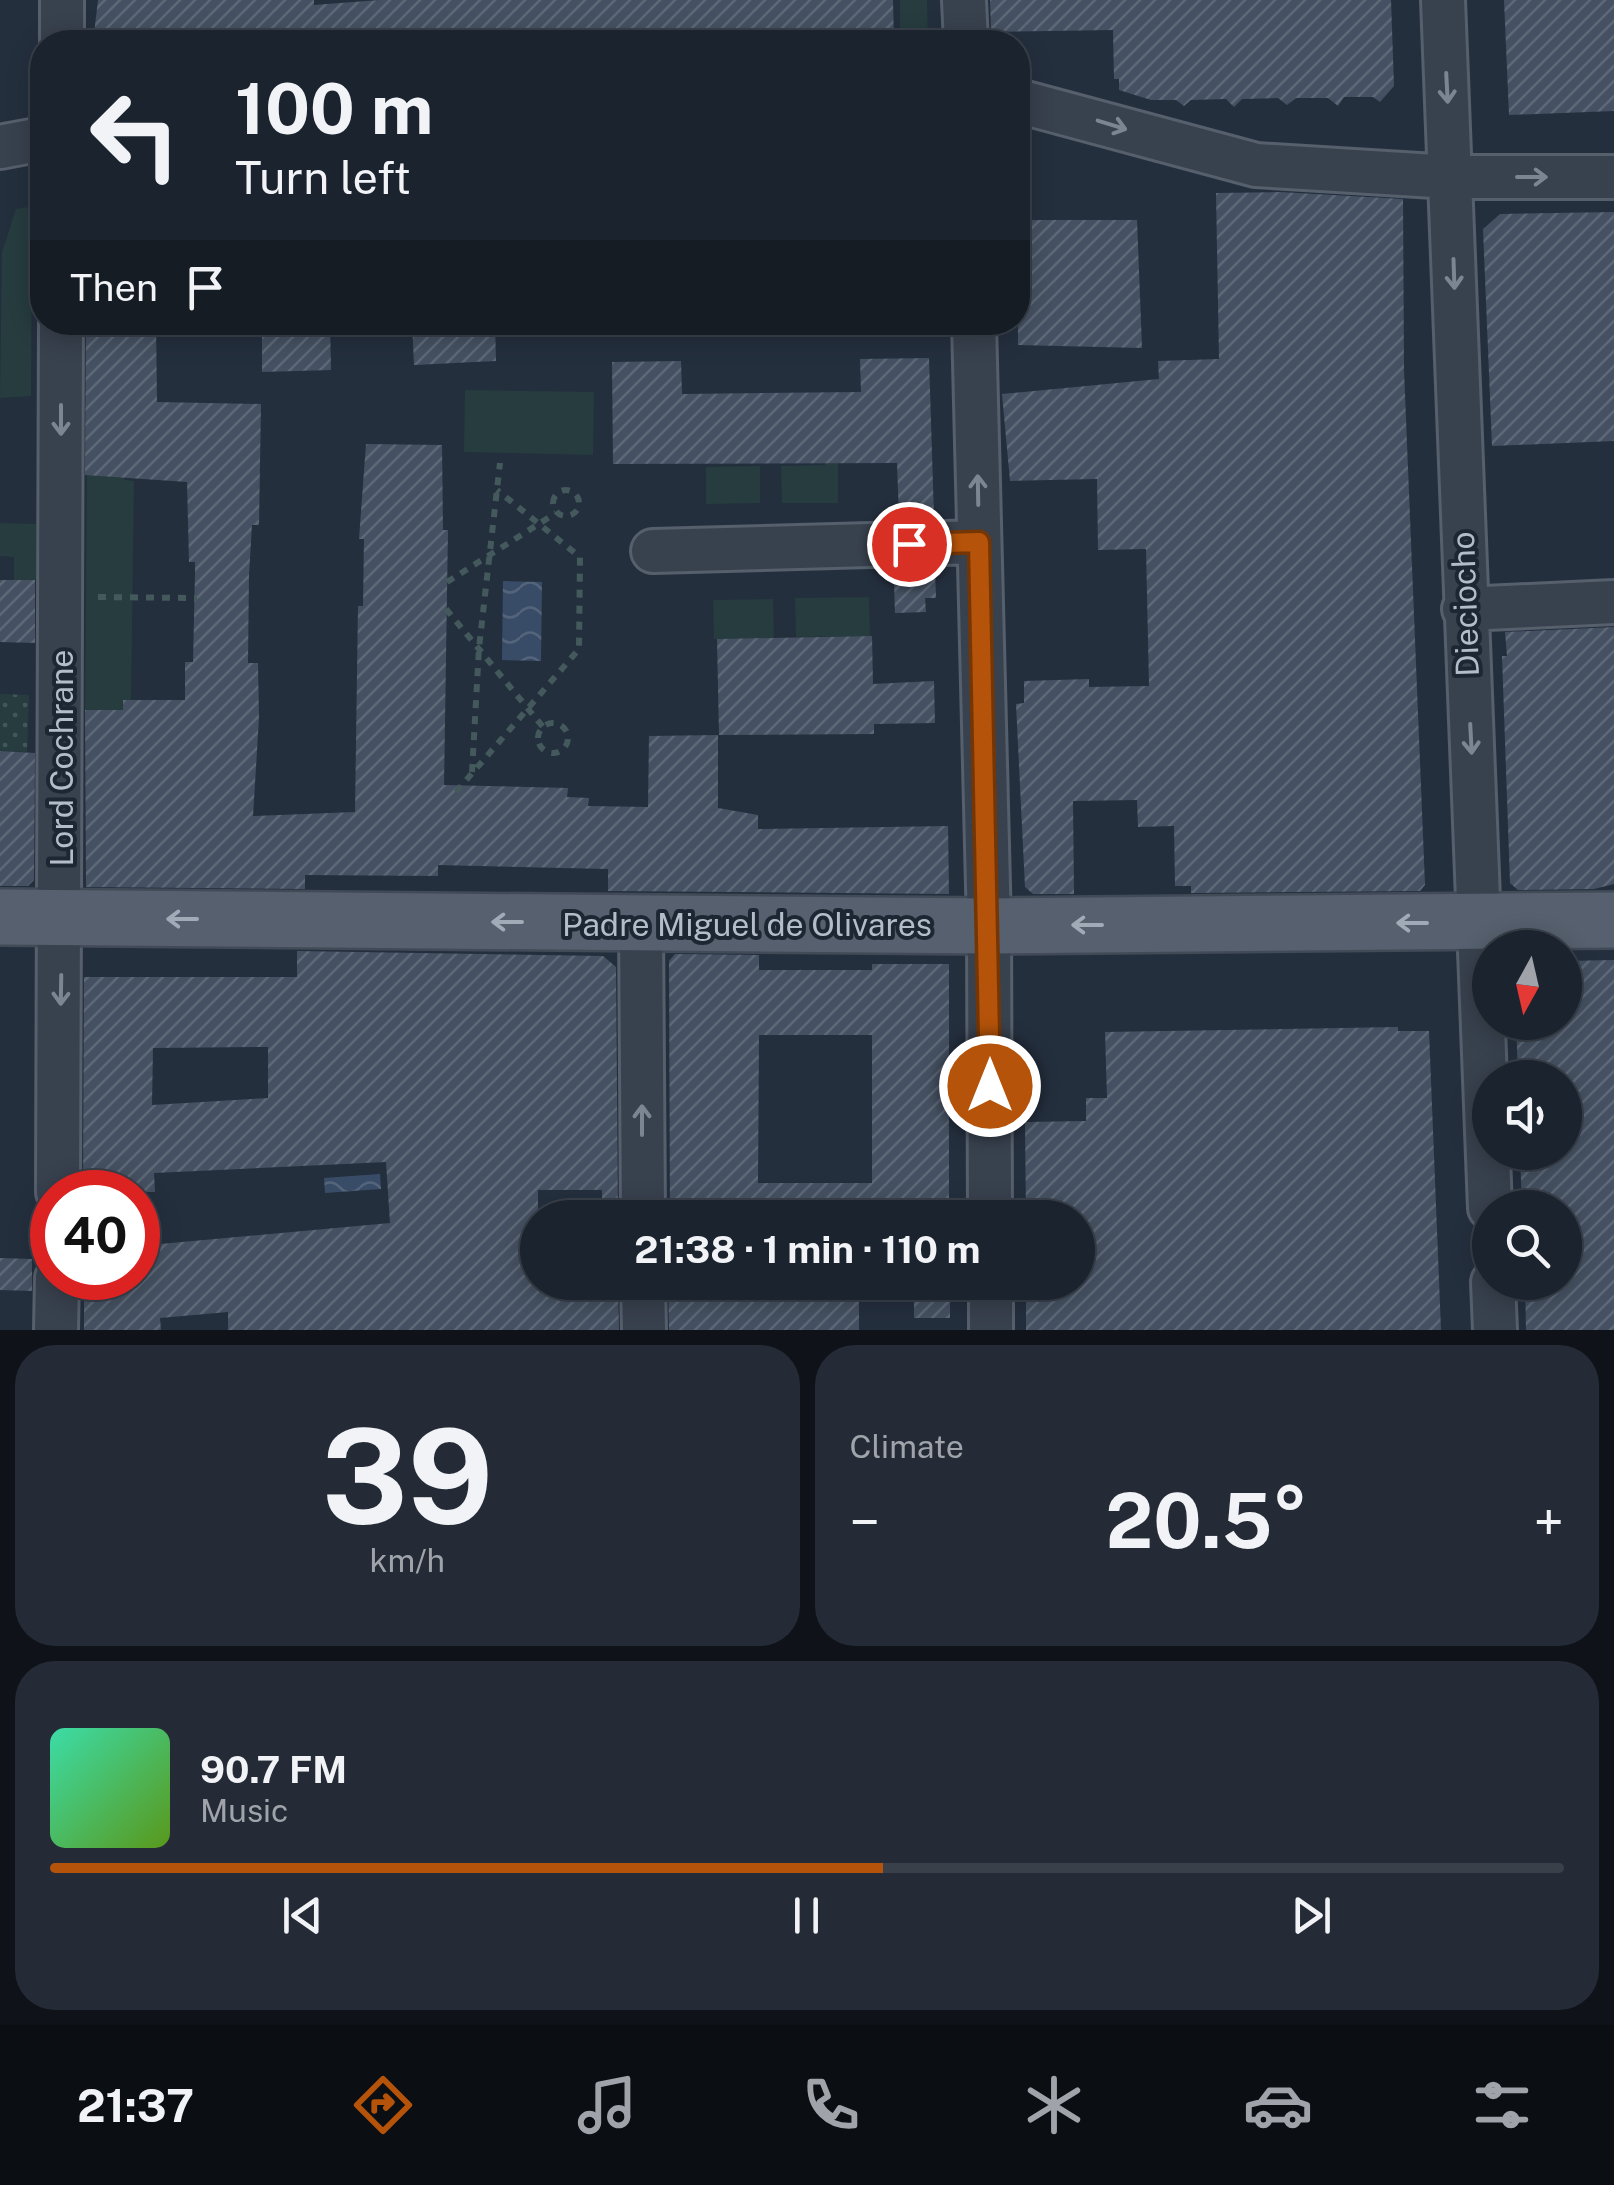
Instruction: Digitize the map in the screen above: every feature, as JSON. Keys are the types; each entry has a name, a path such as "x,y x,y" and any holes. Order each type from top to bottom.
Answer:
{"main road":[{"name":"Padre Miguel de Olivares","path":"0,916 989,926 1614,920"}],"street":[{"path":"62,0 62,30"},
{"path":"964,0 965,30"},
{"name":"Dieciocho","path":"1443,0 1489,1190"},
{"path":"1030,104 1256,165 1450,176 1614,177"},
{"path":"0,146 30,141"},
{"name":"Lord Cochrane","path":"58,1170 61,335"},
{"path":"974,335 989,926 990,1200"},
{"path":"653,551 979,542"},
{"path":"1464,609 1614,602"},
{"path":"641,923 643,1200"},
{"path":"56,1300 56,1330"},
{"path":"643,1300 644,1330"},
{"path":"991,1300 991,1330"},
{"path":"1493,1300 1494,1330"}],"path":[{"path":"472,773 479,648 500,463"},
{"path":"456,792 579,649 580,557 497,490"},
{"path":"447,582 556,512 572,516 580,508 574,492 558,492 553,498 556,512"},
{"path":"61,596 197,598"},
{"path":"446,609 543,727"},
{"path":"556,723 564,727 568,734 564,748 558,752 544,750 538,736 543,727 556,723"}],"green space":[{"path":"900,0 927,0 928,30 900,30"},
{"path":"26,207 30,212 31,396 0,398 2,252 16,209"},
{"path":"465,390 594,392 593,455 464,452"},
{"path":"826,455 838,455 838,503 782,503 781,466 825,465"},
{"path":"760,466 760,503 706,504 706,467"},
{"path":"87,475 124,476 124,480 134,481 131,700 123,700 123,710 85,710"},
{"path":"0,523 36,524 36,580 14,580 14,557 0,556"},
{"path":"869,597 870,636 796,637 795,598"},
{"path":"773,599 774,638 714,639 713,600"},
{"path":"0,694 29,695 27,752 0,751"}],"water":[{"path":"503,581 542,582 541,661 502,660"},
{"path":"380,1174 381,1189 325,1193 324,1178"}],"building":[{"path":"98,0 314,0 314,5 380,0 893,0 894,30 94,30"},
{"path":"990,0 1391,0 1394,86 1380,102 1373,97 1344,97 1338,106 1328,98 1296,98 1287,105 1278,98 1242,99 1234,107 1226,99 1191,100 1184,106 1176,100 1151,100 1119,90 1119,79 1114,79 1113,30 991,30"},
{"path":"1504,0 1614,0 1614,111 1509,115"},
{"path":"1280,192 1403,199 1404,370 1425,885 1420,891 1191,893 1191,886 1175,886 1174,826 1138,827 1137,800 1073,801 1074,894 1033,894 1025,887 1016,704 1024,703 1024,681 1089,679 1089,687 1149,686 1146,549 1098,550 1097,479 1010,481 1002,394 1159,379 1158,361 1219,359 1216,193"},
{"path":"1614,212 1614,441 1492,446 1483,229 1500,214"},
{"path":"1030,220 1137,220 1142,348 1018,345 1018,335 1030,335"},
{"path":"86,335 156,335 157,402 261,404 259,525 252,525 249,575 248,663 258,663 259,718 253,816 355,812 358,606 363,606 364,539 359,539 366,444 442,445 443,530 448,530 444,785 568,788 567,797 589,798 588,806 648,807 649,736 718,735 718,808 758,815 758,829 948,826 949,894 608,891 608,869 438,865 438,876 305,875 305,889 86,887 85,710 123,710 123,700 185,700 185,662 193,662 195,562 189,562 187,482 85,475"},
{"path":"262,335 330,335 331,370 262,372"},
{"path":"413,335 495,335 496,361 414,365"},
{"path":"929,358 934,518 899,519 897,463 613,464 612,362 681,361 682,394 861,392 860,359"},
{"path":"935,568 936,598 925,598 926,612 895,613 894,583 901,583 900,569"},
{"path":"0,580 35,580 35,643 0,642"},
{"path":"1614,627 1614,884 1594,889 1518,890 1510,883 1502,656 1507,656 1505,632"},
{"path":"872,636 873,684 934,681 935,723 874,724 874,734 719,735 717,639"},
{"path":"0,751 35,753 34,880 28,886 0,886"},
{"path":"297,951 603,956 616,967 618,1200 602,1200 602,1190 538,1190 538,1200 520,1200 520,1300 618,1300 619,1330 228,1330 228,1312 160,1318 161,1330 84,1330 84,1300 160,1300 160,1244 390,1223 386,1162 160,1173 83,1170 84,977 297,977","holes":["268,1047 268,1098 152,1105 153,1048"]},
{"path":"675,954 759,955 759,970 872,970 872,964 949,964 949,1200 670,1200 669,961","holes":["759,1035 872,1035 872,1183 758,1183"]},
{"path":"1614,960 1614,1330 1526,1330 1525,1300 1582,1300 1582,1190 1521,1190 1521,1170 1582,1170 1582,1060 1517,1060 1517,1040 1582,1040 1582,961"},
{"path":"1398,1027 1398,1031 1429,1031 1441,1330 1026,1330 1026,1300 1095,1300 1095,1200 1026,1200 1025,1122 1086,1121 1086,1098 1107,1098 1105,1032"},
{"path":"0,1258 30,1259 30,1291 0,1290"},
{"path":"668,1300 859,1300 859,1330 669,1330"},
{"path":"914,1300 950,1300 950,1318 914,1318"}],"route":[{"path":"909,544 979,542 990,1086"}]}
